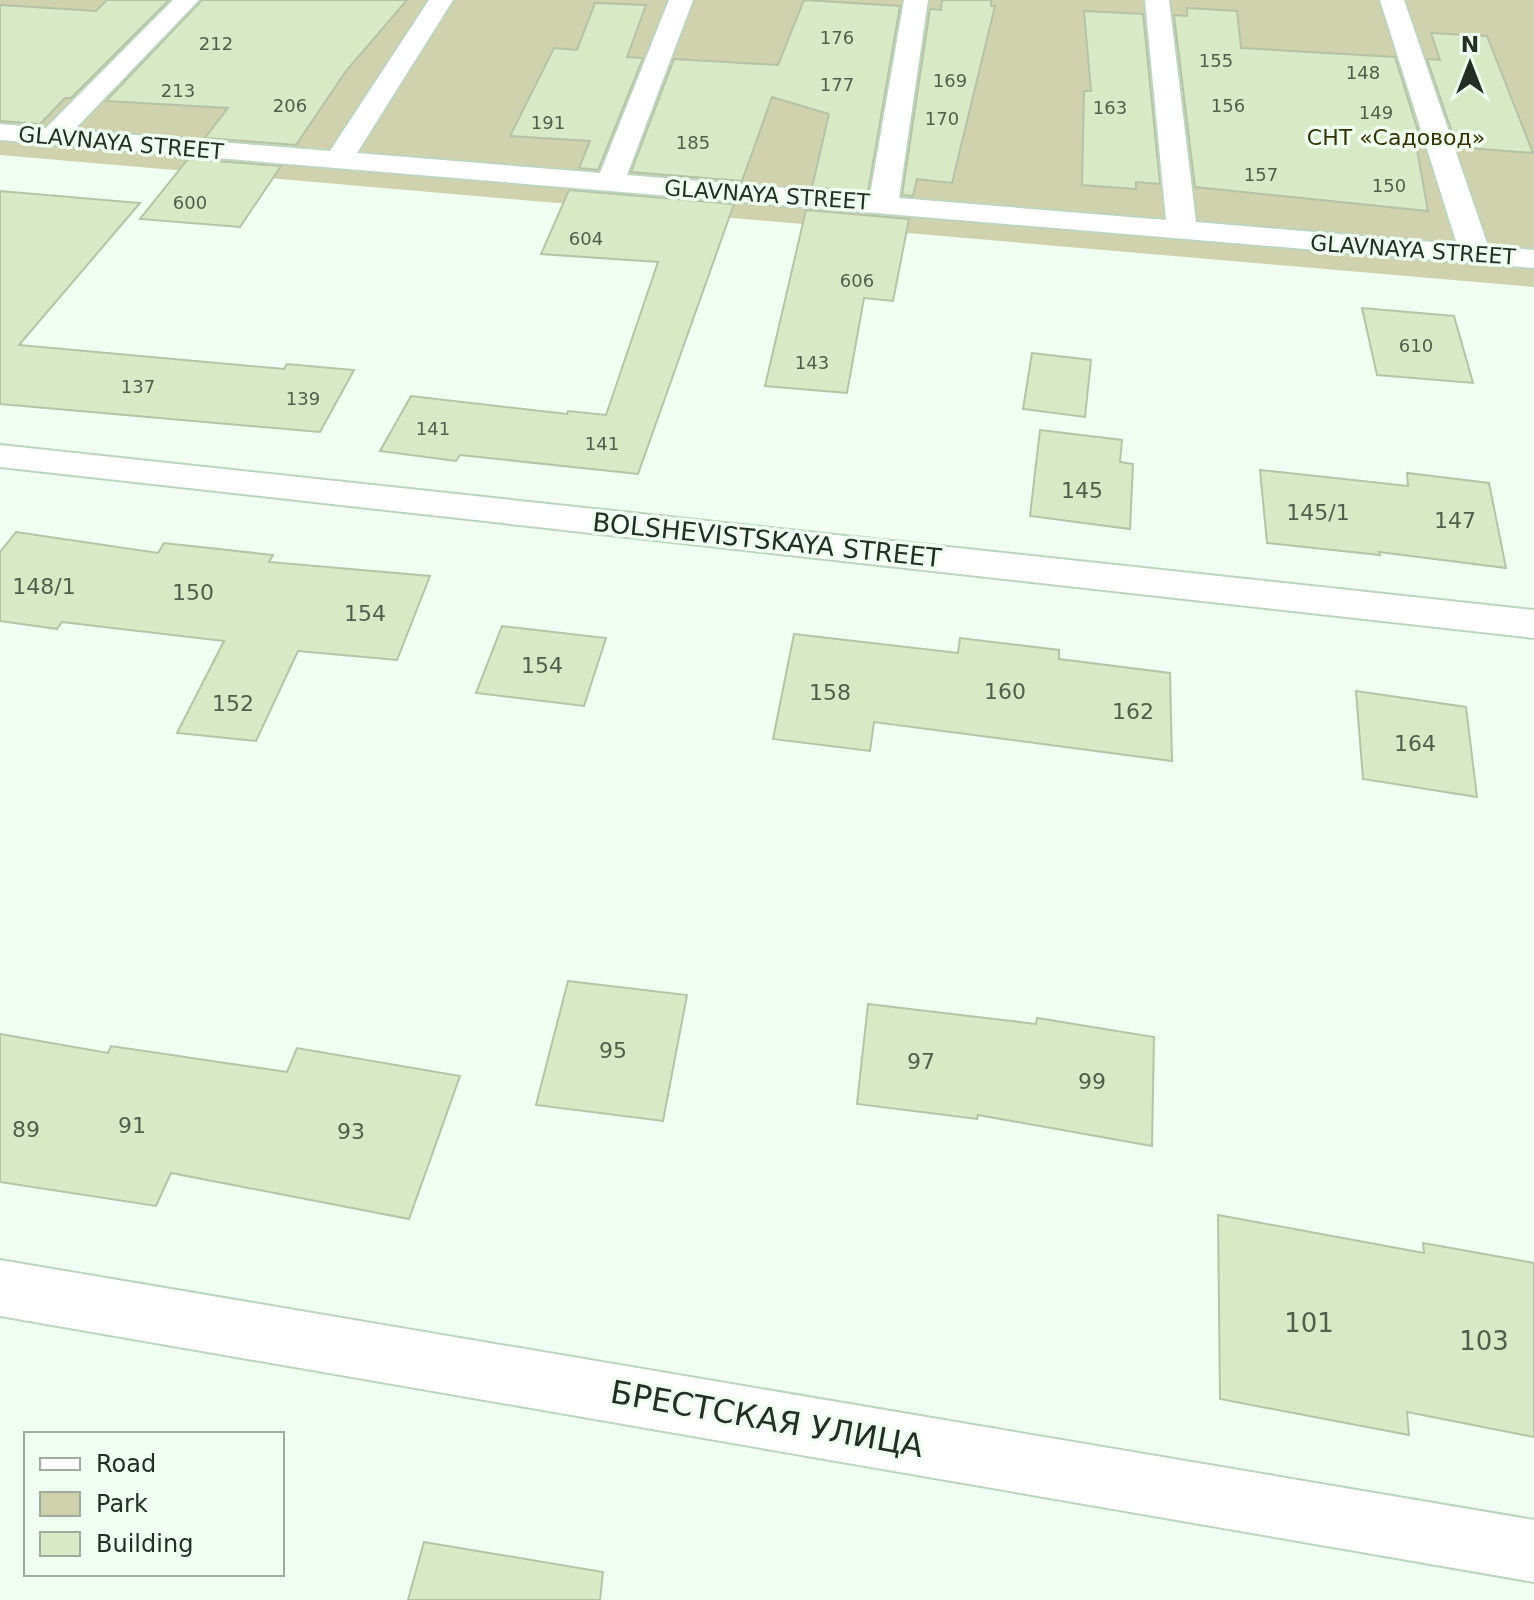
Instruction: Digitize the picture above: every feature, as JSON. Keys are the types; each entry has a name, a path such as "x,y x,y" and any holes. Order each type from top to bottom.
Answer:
{"street":[{"path":"53,136 187,0"},
{"path":"337,162 441,0"},
{"path":"610,183 681,0"},
{"path":"883,205 916,0"},
{"path":"1157,0 1182,232"},
{"path":"1392,0 1476,255"},
{"name":"GLAVNAYA STREET","path":"0,132 1534,259"},
{"name":"BOLSHEVISTSKAYA STREET","path":"0,456 1534,624"},
{"name":"БРЕСТСКАЯ УЛИЦА","path":"0,1288 1534,1551"}],"green space":[{"name":"СНТ «Садовод»","path":"0,0 1534,0 1534,287 0,155"}],"building":[{"path":"107,0 169,0 71,98 65,98 40,124 0,121 0,5 96,11"},
{"path":"202,0 407,0 346,71 296,145 205,138 228,108 106,101"},
{"path":"804,0 900,6 868,192 812,187 829,114 772,97 742,181 631,172 674,59 778,65"},
{"path":"942,0 991,0 991,6 995,6 952,183 917,179 913,196 902,195 930,9 941,10"},
{"path":"595,3 646,5 627,57 643,58 598,170 579,168 590,141 510,136 554,48 577,50"},
{"path":"1187,8 1237,11 1241,48 1395,57 1422,144 1416,144 1428,211 1195,187 1174,15 1187,16"},
{"path":"1084,11 1143,14 1160,184 1136,182 1136,189 1082,185 1084,91 1091,91"},
{"path":"1431,33 1487,36 1533,153 1457,147 1427,59 1440,60"},
{"path":"188,159 281,166 240,227 140,219"},
{"path":"569,190 734,204 638,474 460,455 456,461 380,451 411,396 567,414 568,411 606,415 658,262 541,254"},
{"path":"0,191 140,203 19,345 284,369 287,364 354,370 320,432 0,404"},
{"path":"806,210 909,219 893,301 864,298 847,393 765,386"},
{"path":"1362,308 1454,316 1473,383 1377,375"},
{"path":"1032,353 1091,360 1085,417 1023,409"},
{"path":"1040,430 1122,440 1120,462 1133,464 1130,529 1030,516"},
{"path":"1260,470 1408,486 1407,473 1489,483 1506,568 1379,552 1380,555 1267,543"},
{"path":"16,532 158,553 164,543 273,555 269,562 430,576 397,660 298,651 256,741 177,733 224,641 62,622 57,629 0,621 0,552"},
{"path":"502,626 606,638 584,706 476,693"},
{"path":"794,634 958,653 960,638 1059,650 1059,659 1170,673 1172,761 874,722 870,751 773,739"},
{"path":"1356,691 1466,707 1477,797 1363,779"},
{"path":"568,981 687,995 663,1121 536,1105"},
{"path":"868,1004 1036,1024 1037,1018 1154,1037 1152,1146 978,1115 977,1119 857,1104"},
{"path":"0,1034 108,1053 111,1046 287,1072 297,1048 460,1076 409,1219 171,1173 156,1206 0,1182"},
{"path":"1218,1215 1424,1253 1423,1243 1534,1263 1534,1437 1407,1412 1409,1435 1220,1399"},
{"path":"424,1542 603,1572 600,1600 408,1600"}]}
